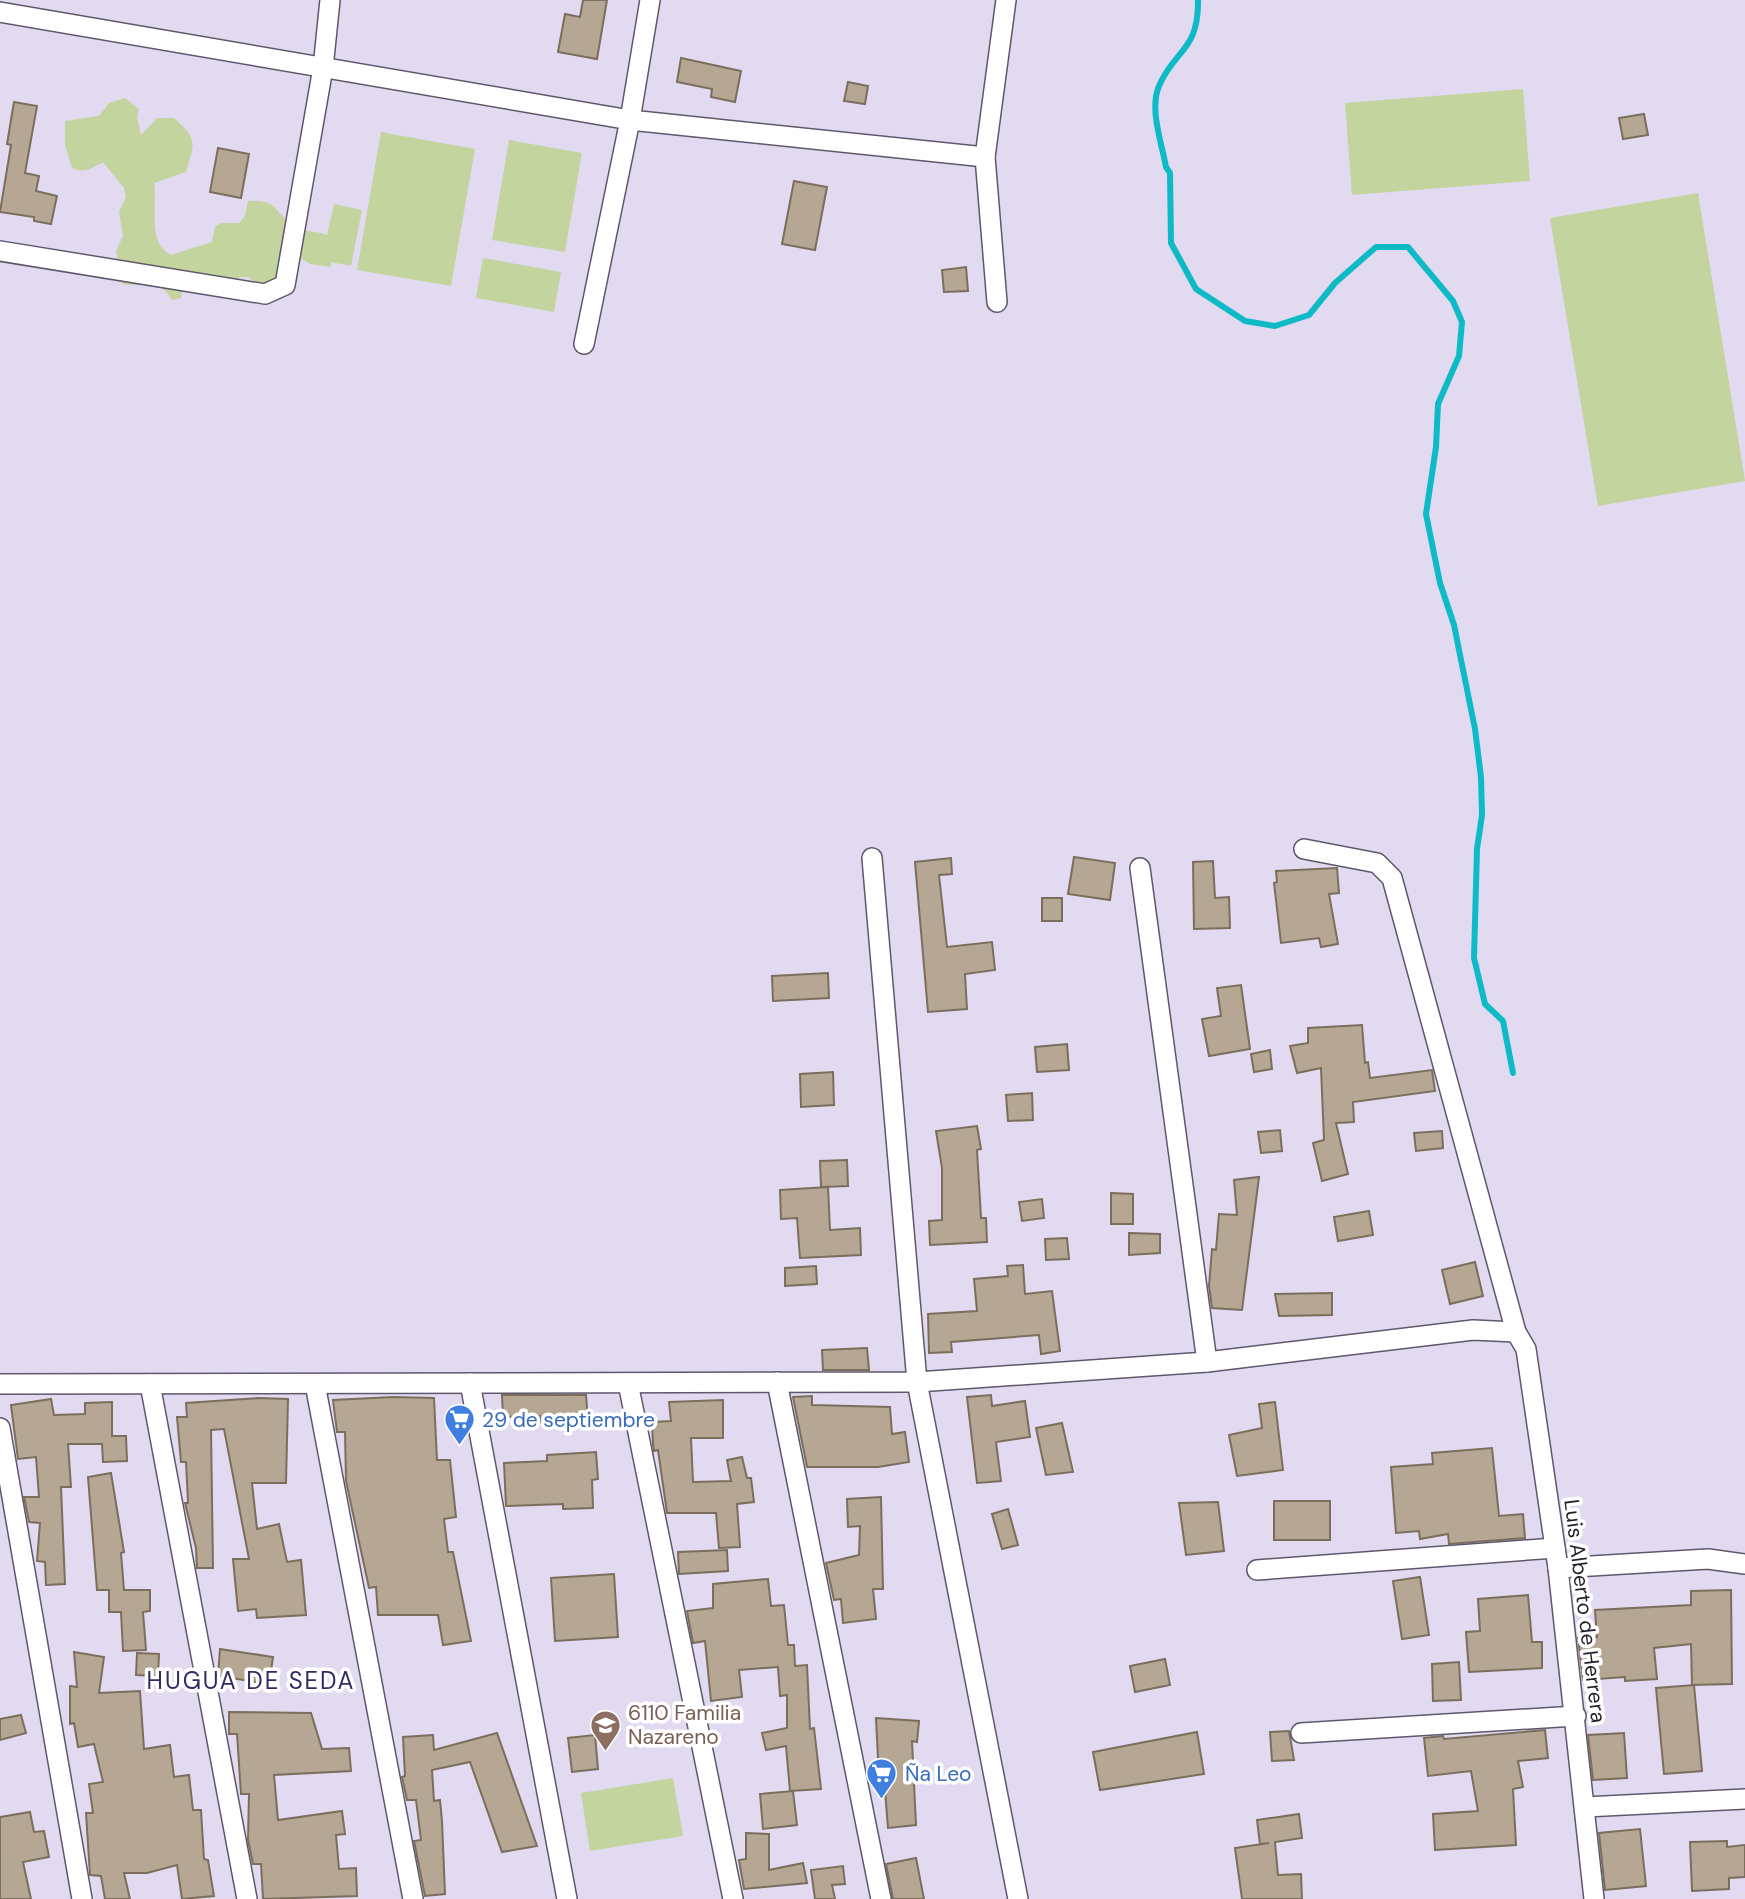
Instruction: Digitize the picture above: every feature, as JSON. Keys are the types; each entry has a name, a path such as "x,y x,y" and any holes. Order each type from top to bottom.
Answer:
{"street":[{"path":"0,251 265,294 278,290 288,280 323,68 330,0"},
{"path":"584,344 630,120 650,0"},
{"path":"997,302 985,157 1006,0"},
{"path":"0,12 630,120 985,157"},
{"name":"Luis Alberto de Herrera","path":"1304,849 1377,863 1392,878 1516,1332 1526,1349 1558,1568 1594,1899"},
{"path":"872,858 917,1382 1018,1899"},
{"path":"1140,868 1207,1362"},
{"path":"0,1384 917,1382 1207,1362 1473,1330 1516,1332"},
{"path":"777,1382 881,1899"},
{"path":"470,1383 567,1899"},
{"path":"628,1383 733,1899"},
{"path":"150,1384 247,1899"},
{"path":"315,1384 412,1899"},
{"path":"0,1428 82,1899"},
{"path":"1257,1570 1555,1548"},
{"path":"1558,1568 1708,1559 1745,1564"},
{"path":"1301,1733 1576,1716"},
{"path":"1585,1807 1745,1799"}],"green space":[{"path":"1523,89 1530,181 1352,195 1345,103"},
{"path":"125,98 139,109 137,117 141,135 157,118 174,118 191,137 192,148 186,172 154,183 158,242 171,255 212,242 215,226 222,223 239,223 245,216 248,201 271,204 299,228 327,235 334,204 362,210 351,266 331,262 331,267 310,264 297,256 284,277 259,287 249,277 240,277 234,284 183,282 181,298 172,300 156,285 122,284 116,251 123,236 119,212 126,197 124,188 103,162 85,170 72,168 65,145 65,121 99,116 109,103"},
{"path":"381,132 475,149 451,286 357,270"},
{"path":"509,140 582,153 565,252 492,240"},
{"path":"1698,193 1745,481 1598,506 1550,218"},
{"path":"483,258 561,272 554,312 476,298"},
{"path":"673,1778 683,1836 590,1851 581,1793"}],"building":[{"path":"583,0 607,0 597,59 558,52 565,14 580,17"},
{"path":"681,58 741,71 735,102 711,97 712,89 677,82"},
{"path":"848,82 868,86 865,104 844,101"},
{"path":"14,102 37,106 25,173 39,176 36,191 57,196 51,224 34,221 34,217 0,212 11,145 7,144"},
{"path":"1644,114 1648,135 1623,139 1619,118"},
{"path":"218,148 249,154 241,198 210,192"},
{"path":"794,181 827,187 815,250 782,244"},
{"path":"966,267 968,291 944,292 942,270"},
{"path":"1074,857 1115,863 1110,900 1068,894"},
{"path":"951,858 952,874 939,875 947,947 992,942 995,970 965,974 967,1009 928,1012 915,862"},
{"path":"1213,861 1215,898 1229,897 1230,928 1194,929 1193,862"},
{"path":"1337,868 1339,893 1329,894 1338,944 1321,947 1319,938 1281,943 1274,883 1277,882 1276,871"},
{"path":"1042,898 1062,898 1062,921 1042,921"},
{"path":"828,973 829,998 773,1001 772,976"},
{"path":"1241,985 1250,1049 1209,1056 1202,1019 1221,1016 1217,988"},
{"path":"1362,1025 1365,1063 1368,1062 1370,1078 1432,1070 1435,1091 1353,1102 1354,1122 1336,1123 1348,1174 1322,1181 1313,1143 1324,1140 1321,1068 1297,1073 1290,1046 1308,1043 1308,1028"},
{"path":"1067,1044 1069,1070 1037,1072 1035,1047"},
{"path":"1270,1050 1272,1069 1254,1072 1251,1054"},
{"path":"833,1072 834,1105 801,1107 800,1074"},
{"path":"1032,1093 1033,1120 1008,1121 1006,1095"},
{"path":"977,1126 981,1149 977,1150 981,1218 986,1218 987,1242 930,1245 929,1221 942,1220 942,1168 936,1131"},
{"path":"1280,1130 1282,1151 1261,1153 1258,1132"},
{"path":"1442,1131 1443,1148 1416,1151 1414,1133"},
{"path":"847,1160 848,1186 821,1187 820,1161"},
{"path":"1259,1177 1242,1310 1212,1308 1209,1286 1212,1249 1216,1250 1219,1214 1237,1215 1234,1180"},
{"path":"828,1187 830,1230 860,1228 861,1255 800,1258 797,1218 781,1219 780,1190"},
{"path":"1111,1193 1133,1194 1133,1224 1111,1224"},
{"path":"1042,1199 1044,1218 1022,1221 1019,1202"},
{"path":"1369,1211 1373,1235 1338,1241 1334,1217"},
{"path":"1129,1233 1160,1234 1160,1253 1129,1255"},
{"path":"1067,1238 1069,1259 1046,1260 1045,1239"},
{"path":"1475,1262 1483,1296 1450,1304 1442,1270"},
{"path":"1023,1265 1025,1294 1052,1291 1060,1351 1041,1354 1039,1335 951,1342 952,1352 929,1353 928,1314 977,1311 974,1279 1008,1276 1007,1266"},
{"path":"816,1266 817,1284 785,1286 785,1268"},
{"path":"1332,1293 1332,1315 1279,1316 1275,1294"},
{"path":"867,1348 869,1370 823,1370 822,1350"},
{"path":"502,1395 586,1395 588,1420 541,1423 540,1416 503,1417"},
{"path":"991,1395 992,1406 1025,1401 1030,1437 996,1442 1001,1481 977,1483 967,1397"},
{"path":"812,1396 812,1405 890,1407 892,1434 905,1432 909,1462 878,1467 807,1467 793,1397"},
{"path":"258,1398 288,1399 286,1483 252,1483 257,1529 279,1524 287,1562 301,1560 306,1615 257,1618 256,1609 238,1611 233,1559 249,1559 224,1429 211,1430 213,1568 197,1568 196,1548 185,1503 188,1503 186,1462 181,1462 177,1417 187,1417 186,1403"},
{"path":"434,1398 437,1460 450,1460 456,1517 444,1519 448,1552 453,1552 471,1641 443,1645 438,1615 378,1615 376,1587 369,1588 346,1481 345,1432 337,1432 333,1400"},
{"path":"51,1399 54,1415 85,1414 85,1403 112,1402 112,1436 126,1436 127,1461 103,1462 102,1444 68,1444 71,1487 61,1487 65,1584 46,1585 45,1562 37,1561 40,1523 29,1522 24,1497 39,1497 36,1457 18,1459 11,1405"},
{"path":"723,1400 723,1438 691,1438 693,1482 731,1481 727,1460 742,1457 747,1478 751,1478 754,1502 737,1504 740,1547 719,1548 716,1513 667,1513 658,1450 654,1451 652,1422 671,1421 669,1402"},
{"path":"1275,1402 1283,1470 1237,1476 1229,1435 1262,1428 1259,1404"},
{"path":"1062,1423 1073,1472 1046,1475 1036,1428"},
{"path":"1492,1448 1499,1516 1523,1514 1525,1538 1449,1544 1448,1534 1420,1539 1419,1531 1396,1533 1391,1467 1433,1464 1432,1453"},
{"path":"596,1452 598,1479 592,1480 593,1508 563,1509 563,1504 506,1506 504,1463 547,1461 547,1455"},
{"path":"111,1473 124,1552 121,1553 124,1590 150,1590 150,1611 143,1612 146,1650 123,1651 121,1612 109,1612 109,1590 97,1590 88,1477"},
{"path":"881,1497 883,1589 873,1589 876,1619 843,1623 841,1599 834,1600 826,1563 859,1555 860,1526 848,1527 847,1499"},
{"path":"1274,1501 1330,1501 1330,1540 1274,1540"},
{"path":"1218,1502 1224,1551 1186,1555 1179,1503"},
{"path":"1008,1509 1018,1545 1002,1549 992,1514"},
{"path":"727,1550 728,1571 679,1574 678,1552"},
{"path":"614,1574 618,1637 555,1641 551,1578"},
{"path":"1420,1577 1429,1635 1402,1639 1393,1581"},
{"path":"768,1579 771,1606 784,1605 788,1645 794,1645 795,1666 807,1665 810,1729 814,1728 821,1789 790,1791 786,1746 766,1750 762,1733 787,1728 787,1695 780,1696 778,1667 739,1670 742,1697 711,1701 705,1641 693,1643 687,1611 713,1608 713,1584"},
{"path":"1731,1590 1732,1684 1692,1685 1691,1644 1654,1648 1657,1679 1625,1681 1625,1677 1583,1680 1578,1638 1597,1637 1595,1610 1691,1605 1691,1591"},
{"path":"1528,1595 1532,1642 1542,1642 1542,1668 1469,1672 1466,1632 1480,1631 1478,1599"},
{"path":"220,1649 273,1657 269,1684 218,1676"},
{"path":"74,1652 104,1657 99,1693 140,1691 144,1749 170,1745 174,1777 189,1775 193,1810 201,1810 204,1859 208,1860 214,1896 182,1899 177,1865 147,1873 124,1873 130,1899 105,1899 101,1876 90,1875 86,1813 93,1813 89,1784 103,1782 94,1744 78,1747 74,1723 70,1724 70,1686 77,1687"},
{"path":"137,1653 159,1654 158,1676 136,1675"},
{"path":"1165,1659 1170,1685 1135,1692 1130,1666"},
{"path":"1459,1662 1461,1700 1433,1701 1432,1664"},
{"path":"1694,1685 1702,1771 1664,1774 1656,1688"},
{"path":"229,1712 311,1713 322,1749 349,1748 351,1771 274,1775 278,1820 342,1811 345,1834 336,1835 339,1869 356,1868 357,1896 263,1899 261,1864 253,1864 248,1840 249,1794 241,1794 237,1734 229,1734"},
{"path":"21,1715 26,1733 0,1740 0,1719"},
{"path":"876,1718 919,1721 917,1742 912,1741 916,1825 888,1828 884,1778 879,1778"},
{"path":"1545,1730 1548,1758 1518,1761 1523,1787 1513,1789 1516,1845 1435,1850 1433,1814 1478,1811 1471,1771 1428,1776 1424,1738 1443,1736 1444,1739"},
{"path":"1289,1731 1294,1760 1272,1761 1270,1732"},
{"path":"1197,1732 1204,1774 1100,1790 1093,1752"},
{"path":"497,1733 537,1846 502,1852 470,1762 432,1770 434,1801 440,1800 445,1894 425,1896 414,1841 421,1840 416,1800 407,1800 402,1777 405,1776 403,1737 433,1735 434,1750"},
{"path":"1624,1733 1627,1778 1593,1780 1588,1735"},
{"path":"595,1735 598,1769 572,1772 568,1738"},
{"path":"793,1791 797,1825 763,1829 760,1794"},
{"path":"30,1812 34,1832 44,1831 49,1857 23,1862 31,1899 0,1899 0,1817"},
{"path":"1299,1814 1302,1838 1275,1842 1278,1875 1301,1874 1302,1899 1242,1899 1235,1848 1269,1843 1260,1844 1257,1820"},
{"path":"1640,1829 1646,1886 1605,1890 1599,1833"},
{"path":"746,1833 769,1834 769,1870 803,1863 807,1883 744,1889 739,1860 746,1859"},
{"path":"1727,1841 1727,1847 1745,1845 1745,1877 1729,1878 1729,1889 1692,1891 1690,1842"},
{"path":"916,1858 924,1899 893,1899 886,1864"},
{"path":"843,1866 845,1884 832,1885 835,1899 815,1899 811,1870"}],"waterway":[{"path":"1198,0 1197,17 1190,40 1165,74 1156,95 1155,105 1159,137 1170,173 1171,243 1196,289 1245,321 1275,326 1309,315 1335,283 1376,247 1408,247 1453,301 1462,322 1459,356 1438,404 1436,447 1426,514 1440,583 1454,625 1475,729 1481,777 1482,815 1477,849 1474,958 1485,1004 1503,1021 1513,1073"}],"place":[{"name":"29 de septiembre","path":"459,1447"},
{"name":"6110 Familia Nazareno","path":"605,1752"},
{"name":"Ña Leo","path":"882,1801"}],"district":[{"name":"HUGUA DE SEDA","path":"251,1681"}]}
